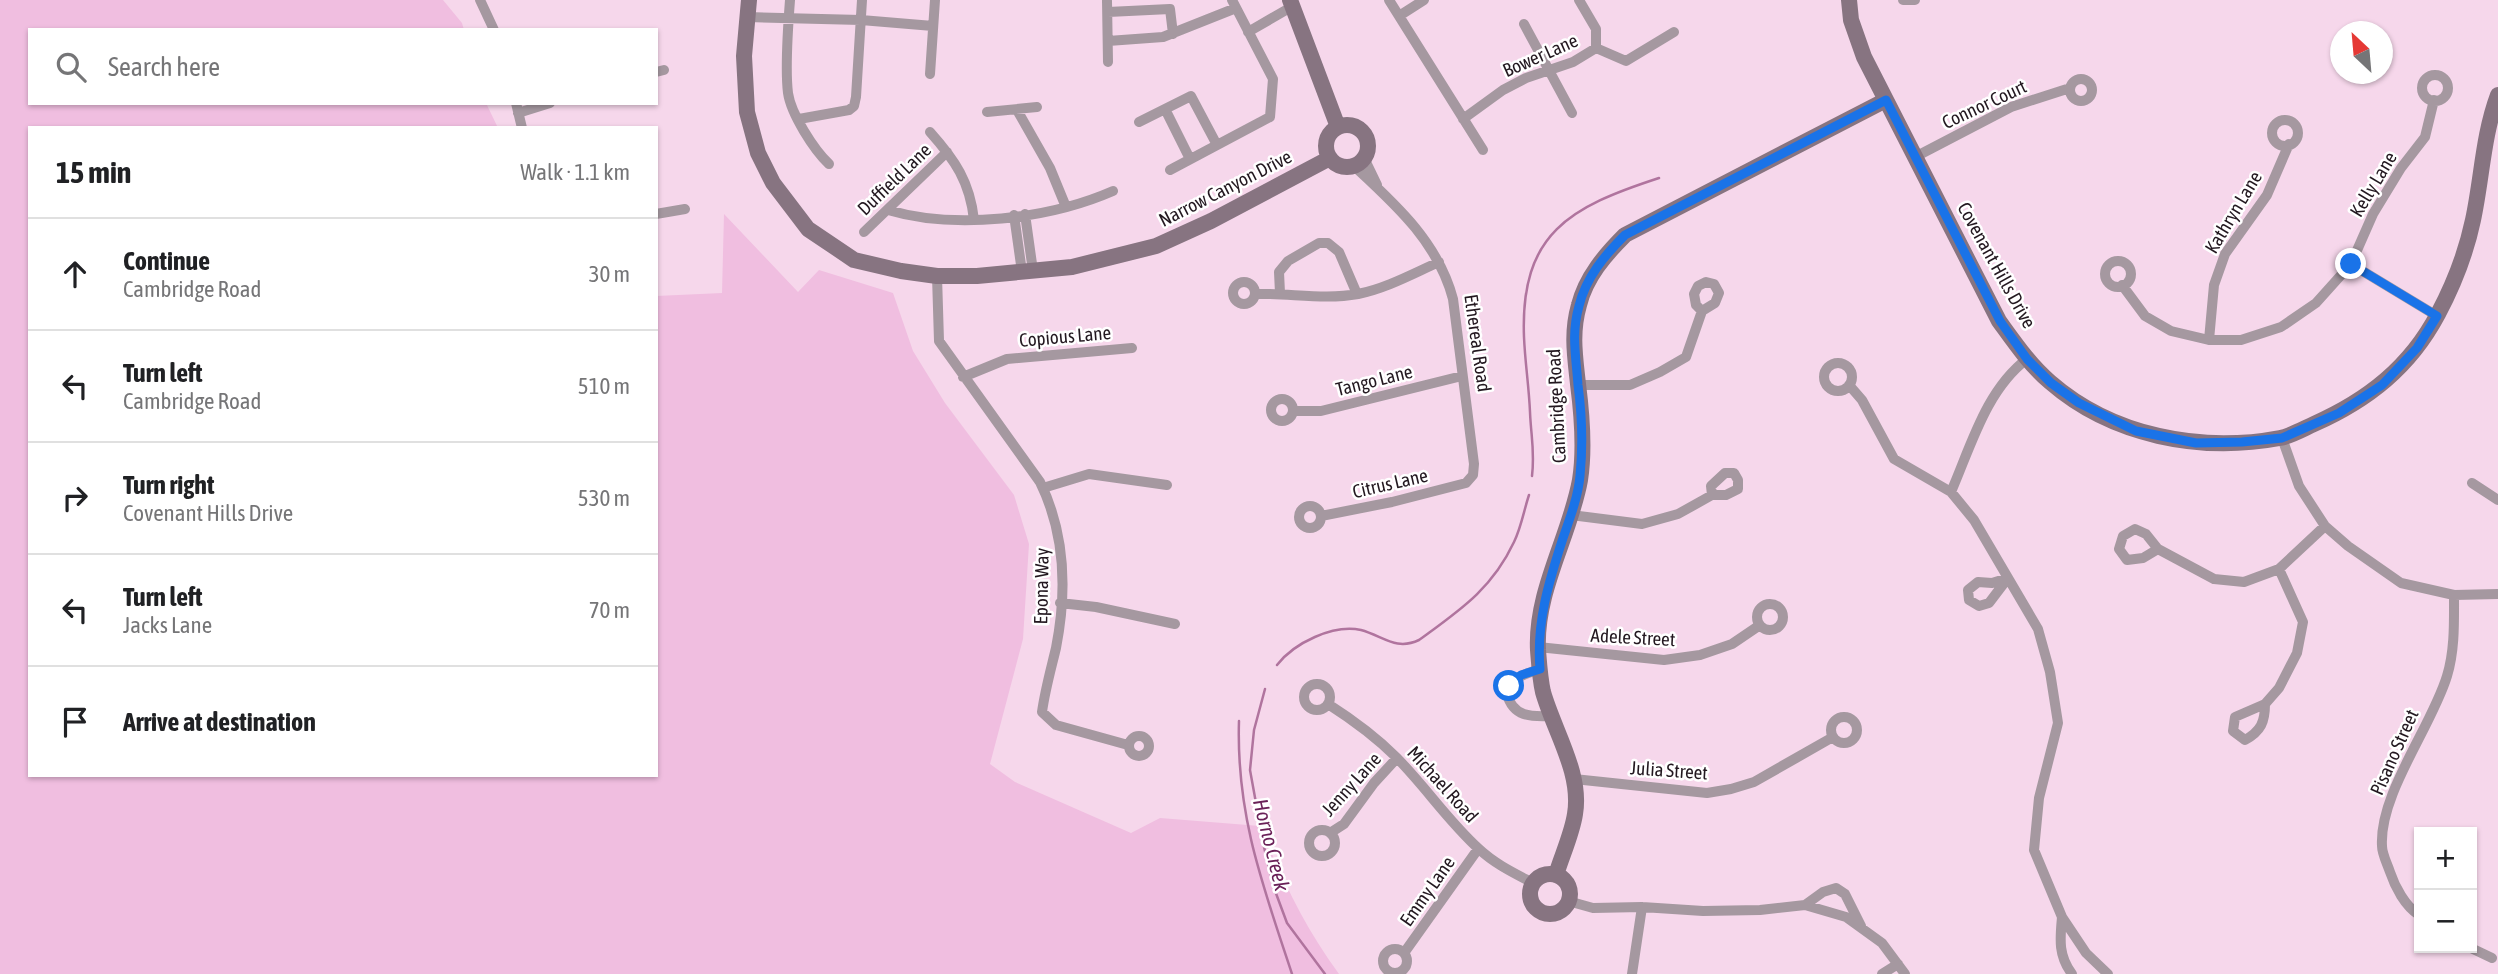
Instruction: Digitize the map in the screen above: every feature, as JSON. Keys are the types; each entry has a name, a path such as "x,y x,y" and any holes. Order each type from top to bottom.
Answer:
{"street":[{"name":"Narrow Canyon Drive","path":"749,0 744,56 747,112 758,153 773,183 808,229 854,260 937,276 977,276 1072,267 1156,246 1211,221 1330,158"},
{"path":"790,0 788,95 817,153 828,164"},
{"path":"799,120 849,110 854,106 862,0"},
{"path":"930,74 935,0"},
{"path":"1389,0 1483,150"},
{"path":"1399,16 1424,0"},
{"name":"Bower Lane","path":"1579,0 1596,29 1596,48"},
{"name":"Covenant Hills Drive","path":"1849,0 1851,20 1864,57 2000,321 2027,359 2051,383 2079,403 2136,431 2196,443 2282,438 2339,413 2382,385 2417,348 2458,275 2473,222 2491,115 2498,95"},
{"path":"1903,0 1915,0"},
{"path":"485,1 493,28"},
{"path":"1248,32 1292,3 1338,127"},
{"path":"1108,41 1163,37 1234,4 1273,79 1270,117 1170,170"},
{"path":"1108,62 1108,7 1170,9 1173,34"},
{"path":"747,17 861,20 933,26"},
{"path":"1524,24 1572,113"},
{"name":"Bower Lane","path":"1596,48 1626,61 1674,32"},
{"name":"Bower Lane","path":"1464,119 1503,90 1548,69 1573,62 1596,48"},
{"name":"Connor Court","path":"1915,157 2011,107 2070,89"},
{"path":"1139,122 1191,96 1217,145"},
{"name":"Cambridge Road","path":"1556,875 1576,813 1574,779 1542,690 1538,647 1550,576 1571,515 1580,478 1582,429 1573,342 1579,304 1593,272 1625,235 1886,100"},
{"name":"Kelly Lane","path":"2122,285 2145,316 2171,331 2209,340 2241,340 2281,327 2316,303 2351,264 2373,214 2401,168 2425,137 2434,100"},
{"path":"522,126 517,108 537,105"},
{"path":"987,112 1037,107"},
{"path":"1165,109 1190,159"},
{"path":"1017,110 1050,168 1066,207"},
{"path":"1350,125 1362,130 1368,141 1368,148 1359,162 1340,166 1330,158 1327,141 1338,127 1350,125"},
{"path":"930,132 947,152 972,197 974,220"},
{"name":"Kathryn Lane","path":"2209,340 2214,285 2225,254 2267,195 2289,145"},
{"name":"Duffield Lane","path":"864,232 947,152"},
{"name":"Ethereal Road","path":"1359,162 1378,188 1425,240 1447,275 1453,299 1474,464 1473,475 1466,483"},
{"path":"888,210 913,217 974,220 1066,207 1113,191"},
{"path":"658,214 685,208"},
{"path":"1020,215 1027,272"},
{"path":"1280,293 1279,272 1288,261 1319,243 1328,243 1339,252 1357,294"},
{"path":"1256,294 1357,294 1390,284 1439,262"},
{"path":"2351,264 2437,316"},
{"name":"Epona Way","path":"937,276 939,341 1042,488 1050,503 1060,542 1062,578 1056,645 1042,712 1056,725 1128,745"},
{"path":"1578,385 1630,385 1686,357 1702,310"},
{"name":"Copious Lane","path":"963,377 1007,359 1132,348"},
{"path":"1951,492 1990,402 2015,368 2027,359"},
{"name":"Tango Lane","path":"1293,411 1321,411 1462,376"},
{"path":"1849,385 1862,400 1894,459 1951,492 1974,520 2023,599 2038,629 2050,672 2059,723 2039,798 2034,850 2062,917 2087,953 2108,974"},
{"path":"2282,438 2300,486 2325,526 2348,546 2401,583 2454,595 2498,594"},
{"path":"1042,488 1089,474 1167,485"},
{"name":"Citrus Lane","path":"1321,516 1392,502 1466,483"},
{"path":"2472,483 2498,500"},
{"path":"1571,515 1642,524 1678,514 1712,495"},
{"path":"2158,549 2214,579 2244,582 2279,569 2325,526"},
{"path":"2265,704 2279,688 2297,653 2303,622 2279,569"},
{"name":"Pisano Street","path":"2414,912 2394,884 2382,848 2383,821 2447,675 2454,631 2454,595"},
{"path":"1060,603 1096,607 1175,624"},
{"name":"Adele Street","path":"1538,647 1664,660 1700,655 1732,643 1760,625"},
{"path":"1540,669 1514,680 1507,694 1515,711 1525,716 1551,716"},
{"name":"Michael Road","path":"1328,705 1358,723 1397,758 1478,849 1499,865 1533,883"},
{"name":"Julia Street","path":"1574,779 1707,793 1754,782 1833,737"},
{"name":"Jenny Lane","path":"1330,833 1344,824 1374,783 1397,758"},
{"name":"Emmy Lane","path":"1404,953 1478,849"},
{"path":"1543,875 1556,875 1569,889 1568,901 1560,911 1547,914 1532,902 1530,896 1533,883 1543,875"},
{"path":"1805,905 1823,892 1836,888 1845,894 1862,929"},
{"path":"1568,901 1593,908 1748,910 1805,905 1846,917 1882,943 1905,974"},
{"path":"1632,974 1642,907"},
{"path":"2062,917 2059,945 2061,958 2072,974"},
{"path":"2477,951 2492,958"},
{"path":"1882,974 1898,964"}],"shaded area":[{"path":"0,0 443,0 463,28 28,28 28,105 487,105 497,126 28,126 28,777 658,777 658,296 722,293 724,214 798,292 819,270 893,293 913,351 945,403 1014,495 1029,544 1023,639 990,764 1015,782 1131,833 1160,818 1260,826 1295,903 1339,974 0,974"}],"waterway":[{"path":"1532,476 1533,451 1524,337 1525,301 1531,272 1541,249 1557,229 1576,214 1600,200 1659,178"},
{"path":"1277,665 1293,649 1315,637 1338,630 1361,630 1403,644 1419,640 1474,597 1496,573 1516,537 1529,495"},
{"path":"1265,689 1254,730 1250,770 1264,847 1274,888 1287,923 1325,974"},
{"name":"Horno Creek","path":"1239,721 1239,755 1247,819 1262,880 1292,974"}],"route":[{"path":"1509,686 1521,675 1540,669 1538,647 1541,617 1550,576 1571,515 1580,478 1582,429 1573,342 1579,304 1593,272 1625,235 1886,100 2000,321 2027,359 2051,383 2079,403 2136,431 2196,443 2282,438 2339,413 2382,385 2417,348 2437,316 2351,264"}]}
